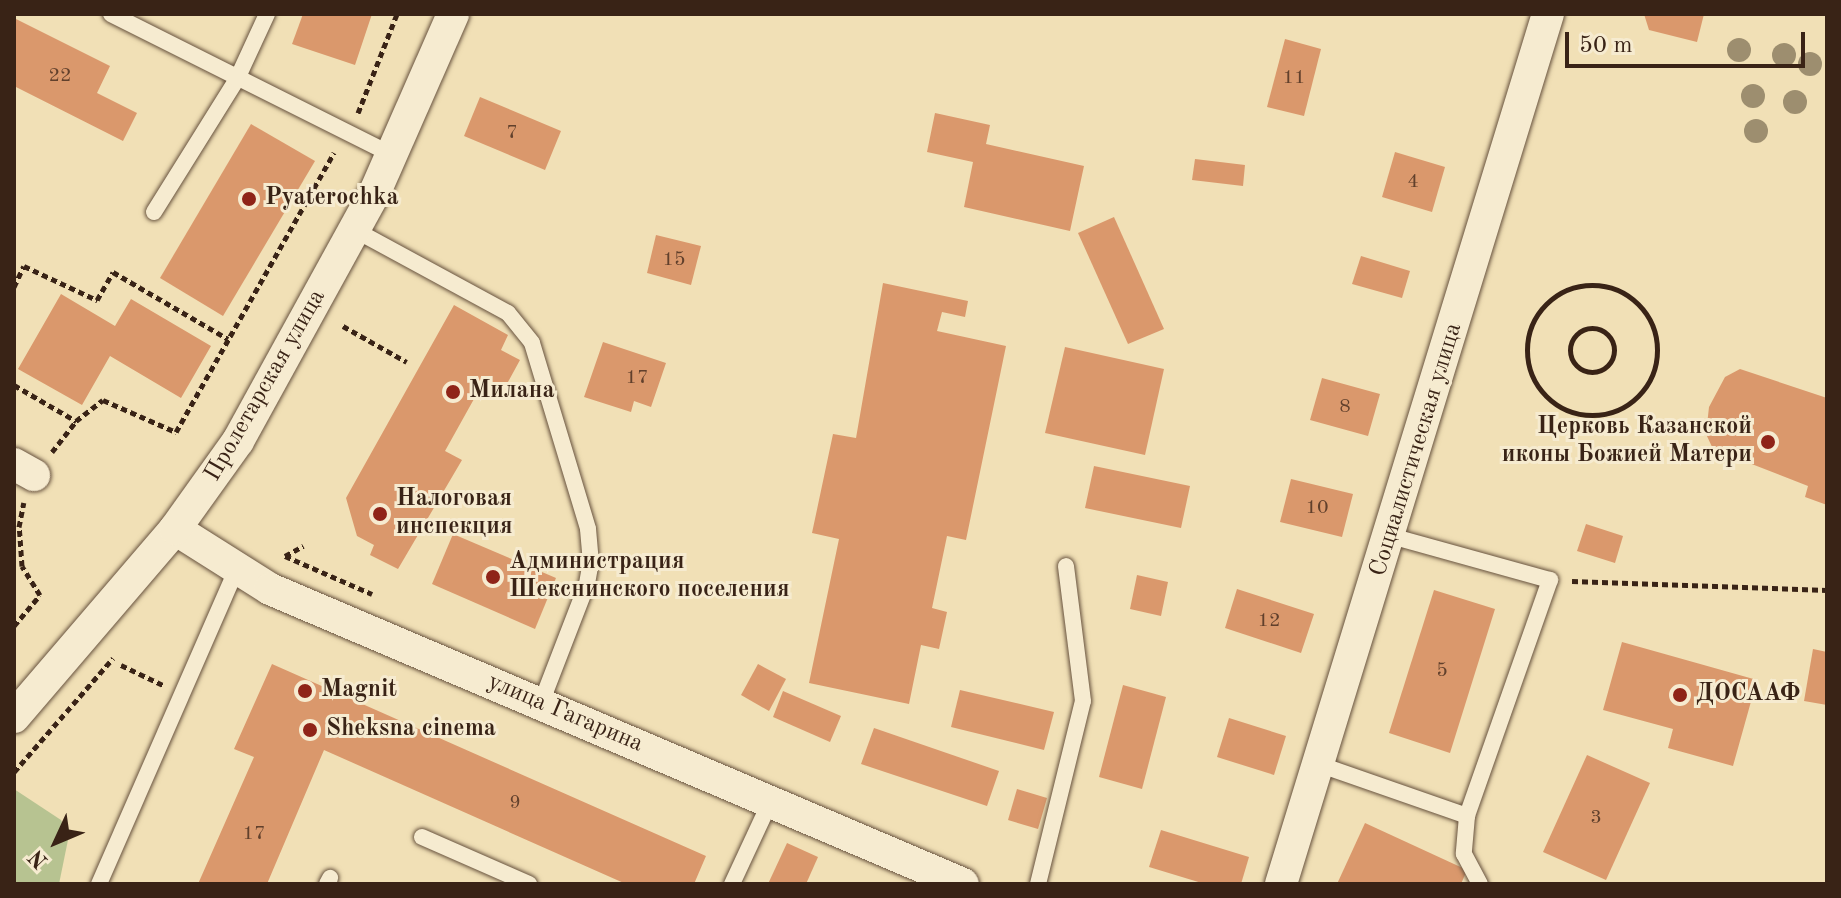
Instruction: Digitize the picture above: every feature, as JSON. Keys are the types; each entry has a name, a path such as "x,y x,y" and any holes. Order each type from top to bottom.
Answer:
{"street":[{"name":"Пролетарская улица","path":"14,717 175,529 238,441 355,230 392,155 453,14"},
{"name":"Социалистическая улица","path":"1281,884 1391,536 1548,14"},
{"name":"улица Гагарина","path":"175,529 235,572 963,884"}],"lane":[{"path":"111,14 392,155"},
{"path":"154,212 237,79 267,14"},
{"path":"355,230 508,313 532,343 576,487 591,561 587,584 541,703"},
{"path":"1391,536 1550,580 1467,816 1464,854 1480,884"},
{"path":"1038,884 1083,701 1066,566"},
{"path":"99,884 235,572"},
{"path":"1318,764 1467,816"},
{"path":"732,884 770,802"},
{"path":"422,837 529,884"}],"path":[{"path":"14,626 40,595 22,566 19,527 24,469 103,400 176,432 369,94 397,14"},
{"path":"14,287 24,266 97,300 113,272 228,339"},
{"path":"1597,285 1614,288 1629,296 1651,322 1658,355 1654,372 1647,387 1621,409 1605,415 1571,412 1543,393 1533,379 1527,354 1530,329 1543,307 1564,291 1597,285"},
{"path":"343,326 407,362"},
{"path":"1594,328 1610,338 1613,357 1600,371 1590,373 1574,363 1571,344 1576,335 1594,328"},
{"path":"14,385 76,421"},
{"path":"285,556 303,546"},
{"path":"1550,580 1827,590"},
{"path":"14,772 113,658"},
{"path":"121,665 181,694"}],"green space":[{"path":"14,789 61,820 69,835 59,884 14,884"}],"building":[{"path":"303,14 372,14 355,65 292,44"},
{"path":"1644,14 1704,14 1697,42 1649,30"},
{"path":"14,18 110,66 97,93 137,113 123,141 14,86"},
{"path":"1285,39 1321,49 1304,116 1267,107"},
{"path":"480,97 561,131 545,170 464,136"},
{"path":"935,113 990,125 986,144 1084,166 1070,231 964,207 973,162 927,152"},
{"name":"Pyaterochka","path":"251,124 315,161 223,316 160,278"},
{"path":"1395,152 1445,167 1432,212 1382,197"},
{"path":"1195,159 1245,165 1243,186 1192,180"},
{"path":"1114,217 1164,329 1128,344 1078,233"},
{"path":"656,235 701,246 691,285 647,273"},
{"path":"1361,256 1410,271 1402,298 1352,284"},
{"path":"883,283 968,301 965,317 942,312 937,331 1006,346 966,540 947,536 932,608 947,612 939,649 921,645 909,704 809,683 839,539 812,533 833,434 856,438"},
{"path":"61,294 115,326 131,299 211,346 181,398 110,356 82,405 18,369"},
{"path":"454,305 508,335 501,350 520,360 503,391 484,381 445,451 462,460 398,569 370,555 374,545 357,536 346,498"},
{"path":"603,342 666,363 651,407 634,401 631,412 584,397"},
{"path":"1065,347 1164,369 1145,455 1045,433"},
{"name":"Церковь Казанской иконы Божией Матери","path":"1740,369 1827,398 1827,505 1805,497 1808,486 1713,449 1706,434 1709,407 1725,377"},
{"path":"1322,378 1380,394 1368,436 1310,420"},
{"path":"1094,466 1190,486 1181,528 1085,508"},
{"path":"1291,479 1353,494 1342,537 1280,522"},
{"path":"1586,524 1623,536 1615,563 1577,551"},
{"path":"453,534 556,578 535,629 432,584"},
{"path":"1137,575 1168,582 1161,616 1130,609"},
{"path":"1237,589 1314,614 1301,653 1225,628"},
{"path":"1434,590 1495,609 1450,753 1389,733"},
{"name":"ДОСААФ","path":"1622,642 1757,680 1733,766 1668,748 1673,729 1603,710"},
{"path":"1813,649 1827,652 1827,705 1804,701"},
{"path":"272,664 706,856 694,884 626,884 324,750 267,884 198,884 254,757 234,749"},
{"path":"758,664 786,679 769,711 741,695"},
{"path":"1123,685 1166,697 1142,789 1099,777"},
{"path":"960,690 1054,712 1044,750 951,727"},
{"path":"783,691 841,716 830,742 773,717"},
{"path":"1229,718 1286,736 1274,775 1217,757"},
{"path":"874,728 999,771 987,806 861,764"},
{"path":"1587,755 1650,783 1606,880 1543,852"},
{"path":"1017,789 1047,798 1038,829 1008,820"},
{"path":"1365,823 1467,870 1461,884 1337,884"},
{"path":"1161,830 1249,857 1241,884 1205,884 1149,867"},
{"path":"787,843 818,857 806,884 768,884"}],"place":[{"name":"Pyaterochka","path":"249,199"},
{"name":"Милана","path":"453,392"},
{"name":"Церковь Казанской иконы Божией Матери","path":"1768,442"},
{"name":"Налоговая инспекция","path":"380,514"},
{"name":"Администрация Шекснинского поселения","path":"493,577"},
{"name":"Magnit","path":"305,691"},
{"name":"ДОСААФ","path":"1680,695"},
{"name":"Sheksna cinema","path":"310,730"}]}
